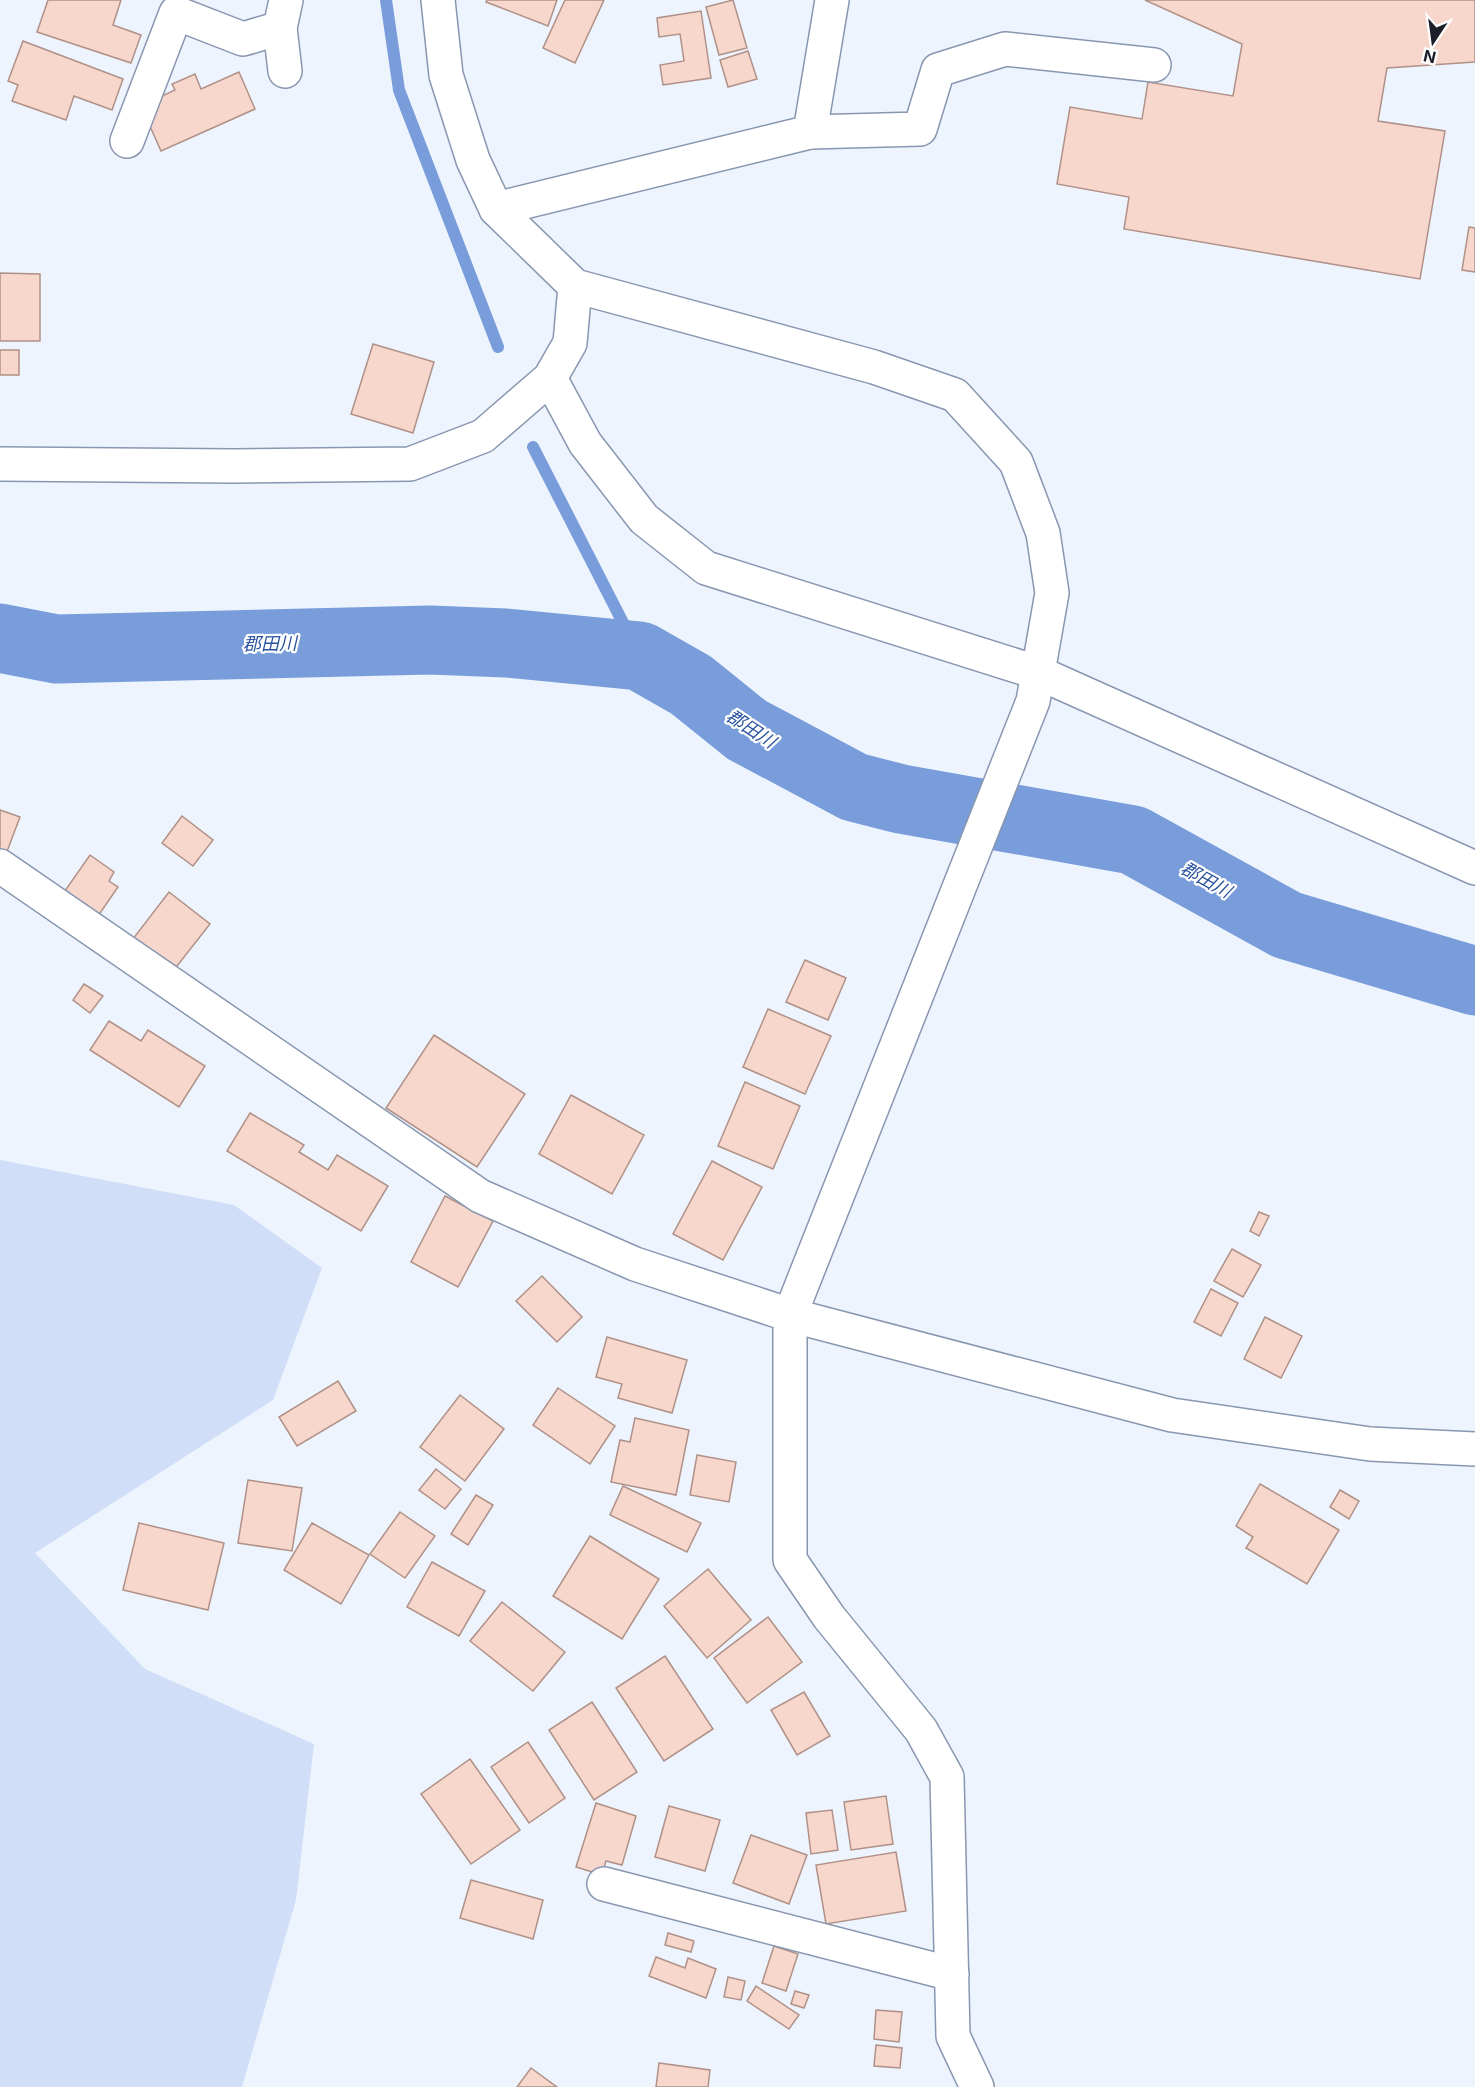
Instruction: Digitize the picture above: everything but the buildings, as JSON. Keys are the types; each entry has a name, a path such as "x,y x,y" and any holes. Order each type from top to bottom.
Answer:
{"street":[{"path":"438,0 446,75 473,160 496,209 575,286 874,367 955,395 1016,462 1043,533 1052,593 1036,687 931,962 790,1315 790,1560 829,1617 921,1730 947,1777 953,2036 977,2087"},
{"path":"810,132 832,0"},
{"path":"127,141 176,13 243,39 283,14 285,71"},
{"path":"496,209 810,132 920,129 938,70 1005,49 1154,65"},
{"path":"0,464 233,466 410,464 483,436 550,378 570,343 575,286"},
{"path":"550,378 585,443 644,519 706,568 1036,687 1475,868"},
{"path":"0,866 480,1196 635,1264 790,1315 1172,1415 1370,1444 1475,1449"},
{"path":"604,1884 952,1974"}],"shaded area":[{"path":"0,1160 234,1205 322,1268 273,1400 35,1553 145,1669 314,1744 296,1900 242,2087 0,2087"}],"waterway":[{"path":"386,0 399,90 498,347"},
{"path":"533,447 640,656"},
{"name":"郡田川","path":"0,638 57,649 430,640 506,643 640,656 691,685 747,730 854,787 901,799 1133,840 1287,925 1475,981"}]}
